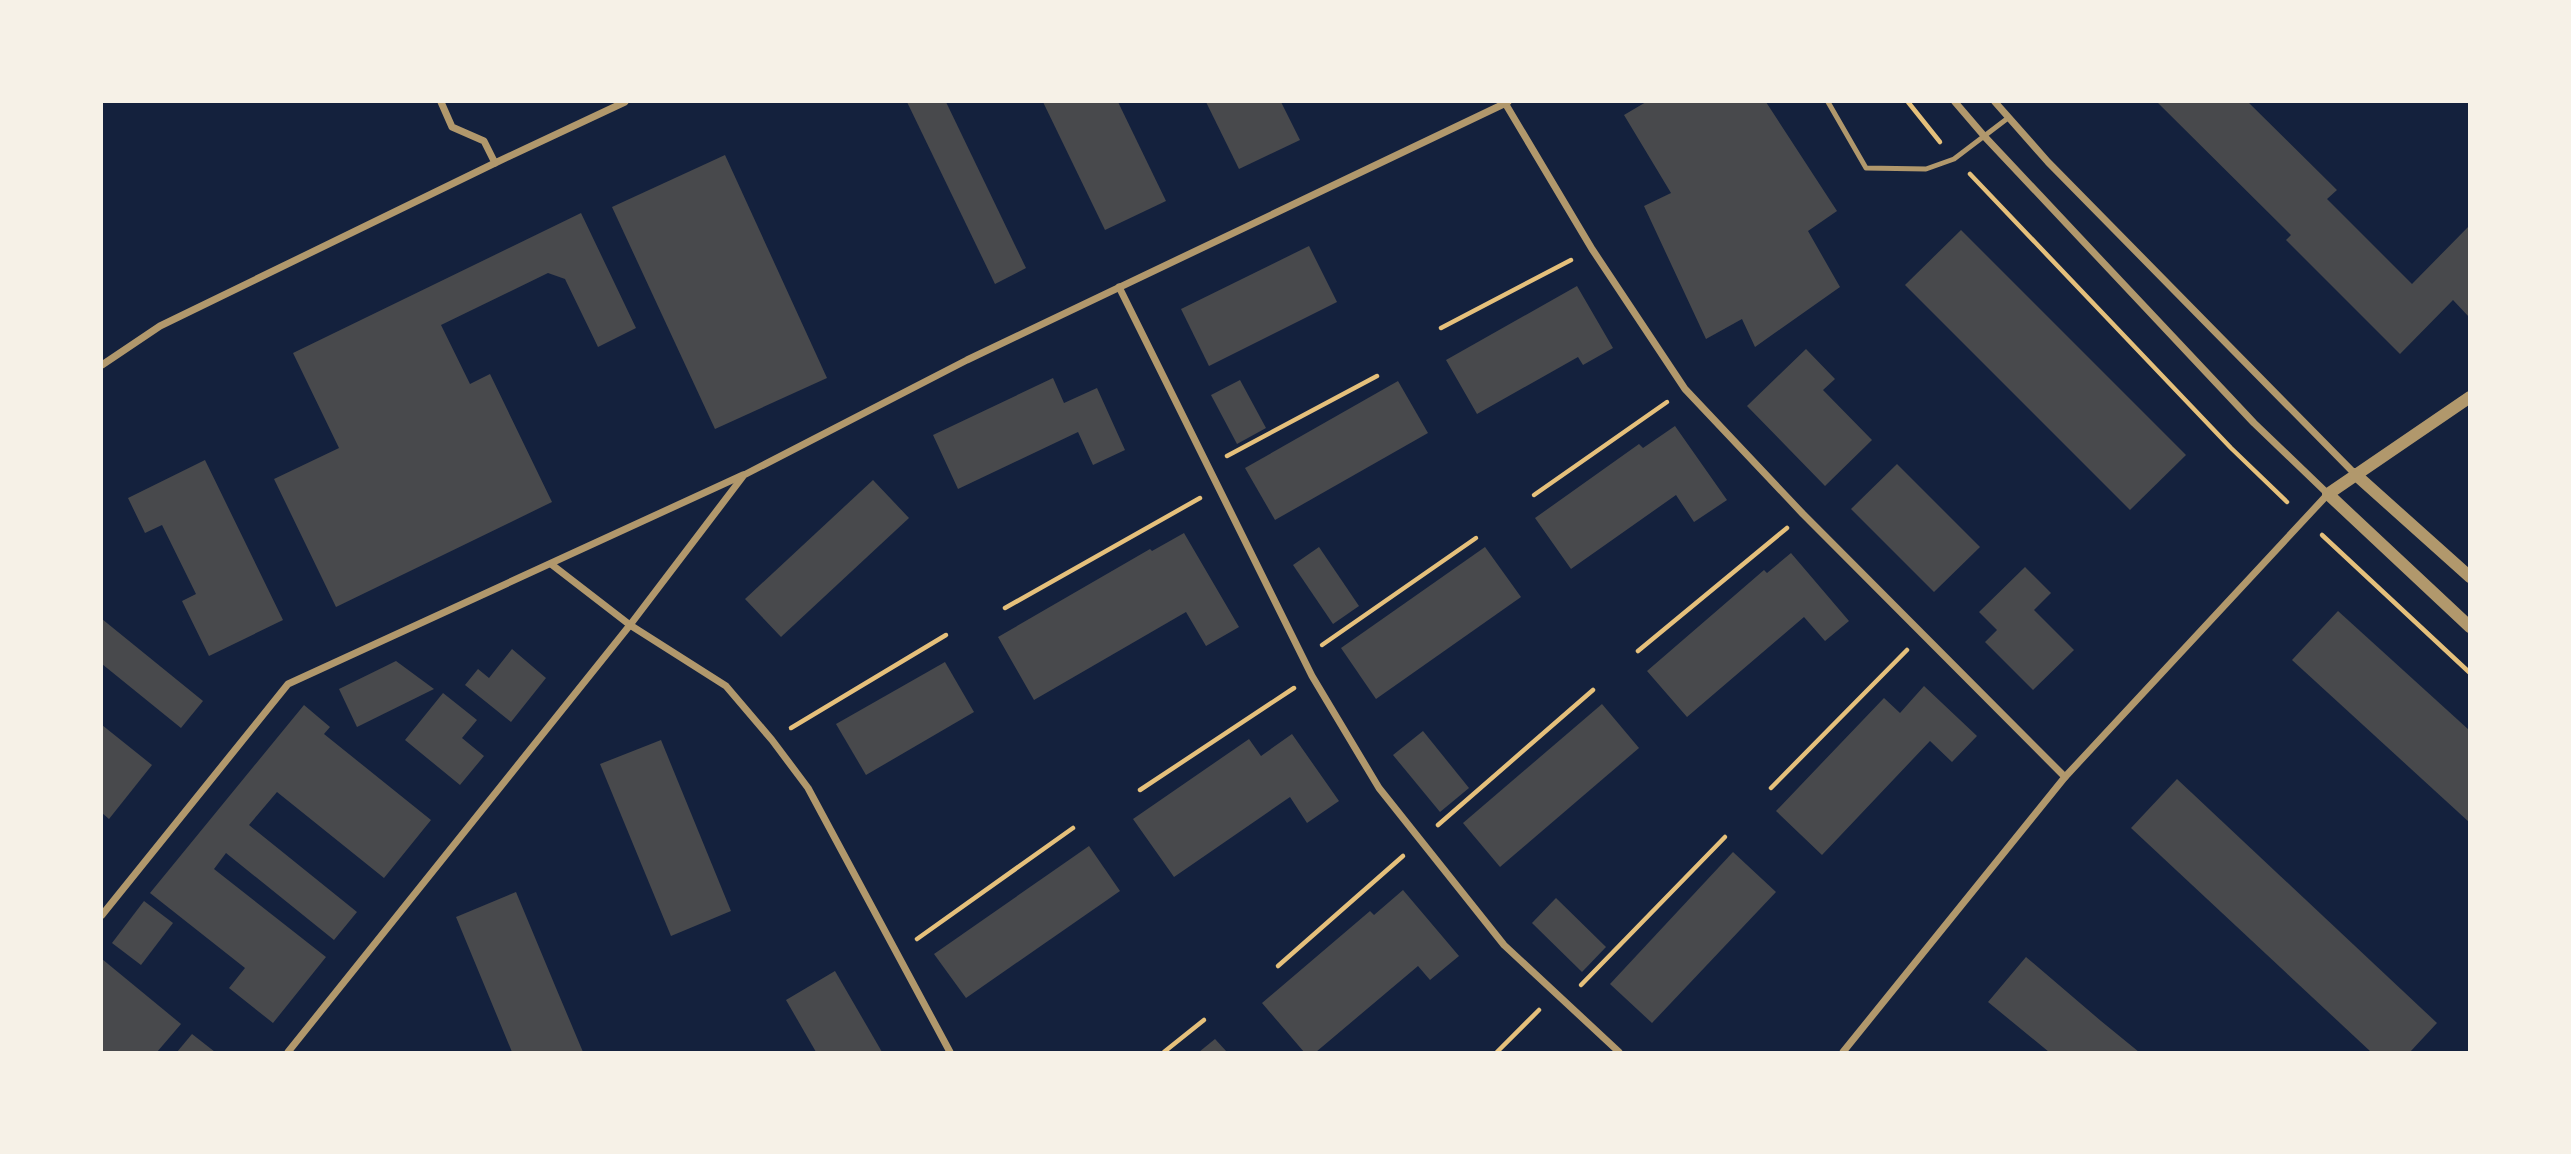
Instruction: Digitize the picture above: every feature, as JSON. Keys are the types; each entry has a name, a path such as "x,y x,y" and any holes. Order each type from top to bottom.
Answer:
{"street":[{"path":"441,102 452,127 484,141 495,163"},
{"path":"102,365 160,326 625,102"},
{"path":"102,915 288,684 744,475 955,365 1506,102 1592,249 1685,389 1804,514 2065,777"},
{"path":"1955,102 2254,423 2469,627"},
{"path":"1995,102 2260,380 2355,474 2469,577"},
{"path":"1119,286 1312,676 1379,788 1504,945 1554,995 1619,1052"},
{"path":"1843,1052 2065,777 2328,494 2469,397"},
{"path":"288,1052 630,625 744,475"},
{"path":"551,564 630,625 726,686 772,740 808,788 950,1052"}],"lane":[{"path":"1828,102 1866,168 1926,169 1954,159 2008,118"}],"path":[{"path":"1908,102 1954,159 2231,448 2469,673"},
{"path":"1441,328 1592,249"},
{"path":"1208,466 1377,376"},
{"path":"1534,495 1685,389"},
{"path":"1005,608 1219,487"},
{"path":"1638,651 1804,514"},
{"path":"1303,658 1476,538"},
{"path":"1771,788 1922,634"},
{"path":"772,740 946,635"},
{"path":"1140,790 1312,676"},
{"path":"896,953 1073,828"},
{"path":"1563,1003 1725,837"},
{"path":"1497,1052 1554,995"},
{"path":"1164,1052 1204,1020"}],"building":[{"path":"907,102 946,102 1026,268 995,284"},
{"path":"1043,102 1118,102 1166,201 1105,230"},
{"path":"1206,102 1281,102 1300,140 1239,169"},
{"path":"1646,102 1766,102 1837,211 1808,231 1840,287 1755,347 1742,319 1706,339 1644,206 1671,193 1624,115"},
{"path":"2157,102 2248,102 2337,190 2327,199 2412,284 2469,226 2469,317 2453,300 2400,354 2286,240 2291,235"},
{"path":"725,155 827,378 715,429 612,207"},
{"path":"581,213 636,328 598,347 565,279 548,273 441,325 470,384 490,374 552,502 336,607 274,479 339,448 293,353"},
{"path":"1961,230 2186,455 2130,510 1905,285"},
{"path":"1309,246 1337,302 1209,366 1181,309"},
{"path":"1577,286 1613,348 1583,365 1578,357 1477,414 1446,360"},
{"path":"1806,349 1835,379 1823,390 1872,440 1825,486 1747,406"},
{"path":"1053,378 1064,403 1097,388 1125,450 1093,465 1078,432 958,489 933,435"},
{"path":"1240,380 1266,428 1237,444 1211,395"},
{"path":"1398,381 1428,433 1275,520 1245,468"},
{"path":"1675,426 1727,500 1694,522 1676,495 1571,569 1535,518 1639,444 1643,448"},
{"path":"205,460 283,620 209,656 182,601 196,594 162,525 145,533 128,498"},
{"path":"1897,464 1980,547 1934,592 1851,509"},
{"path":"873,480 909,518 781,637 745,599"},
{"path":"1184,533 1239,627 1206,646 1186,612 1034,700 998,637 1150,549 1152,551"},
{"path":"1319,547 1359,606 1333,624 1293,565"},
{"path":"1485,547 1521,597 1376,699 1341,648"},
{"path":"1791,553 1849,621 1825,641 1804,617 1687,717 1647,671 1764,570 1767,573"},
{"path":"2025,567 2051,593 2034,610 2074,650 2033,690 1985,642 1997,630 1979,612"},
{"path":"2338,611 2469,730 2469,822 2292,660"},
{"path":"102,619 203,701 181,728 102,664"},
{"path":"512,649 546,678 511,722 465,685 478,669 489,678"},
{"path":"396,661 434,689 357,727 339,689"},
{"path":"945,662 974,712 866,775 836,724"},
{"path":"1924,686 1977,736 1952,762 1930,741 1822,855 1776,811 1884,698 1900,713"},
{"path":"443,693 477,720 462,738 484,756 460,785 405,740"},
{"path":"1602,704 1639,748 1500,867 1463,823"},
{"path":"304,705 330,727 324,734 431,820 384,878 277,792 249,825 357,912 334,940 226,853 214,869 326,957 273,1023 229,988 245,968 150,893"},
{"path":"102,725 152,765 109,819 102,813"},
{"path":"1423,731 1469,788 1440,812 1393,755"},
{"path":"1292,734 1339,801 1307,823 1290,797 1174,877 1133,819 1249,739 1261,756"},
{"path":"661,740 731,911 671,936 600,764"},
{"path":"2177,779 2437,1023 2410,1052 2371,1052 2131,828"},
{"path":"1089,846 1120,891 966,998 934,954"},
{"path":"1733,852 1776,892 1652,1023 1610,984"},
{"path":"1403,890 1459,956 1430,980 1418,966 1316,1052 1304,1052 1262,1003 1370,911 1374,915"},
{"path":"516,892 583,1052 512,1052 456,917"},
{"path":"1556,898 1606,947 1582,972 1532,923"},
{"path":"144,901 173,923 141,965 112,943"},
{"path":"2026,957 2139,1052 2049,1052 1988,1002"},
{"path":"102,959 181,1024 157,1052 102,1050"},
{"path":"835,971 882,1052 816,1052 786,1000"},
{"path":"192,1034 215,1052 177,1052"},
{"path":"1215,1039 1227,1052 1199,1052"}]}
